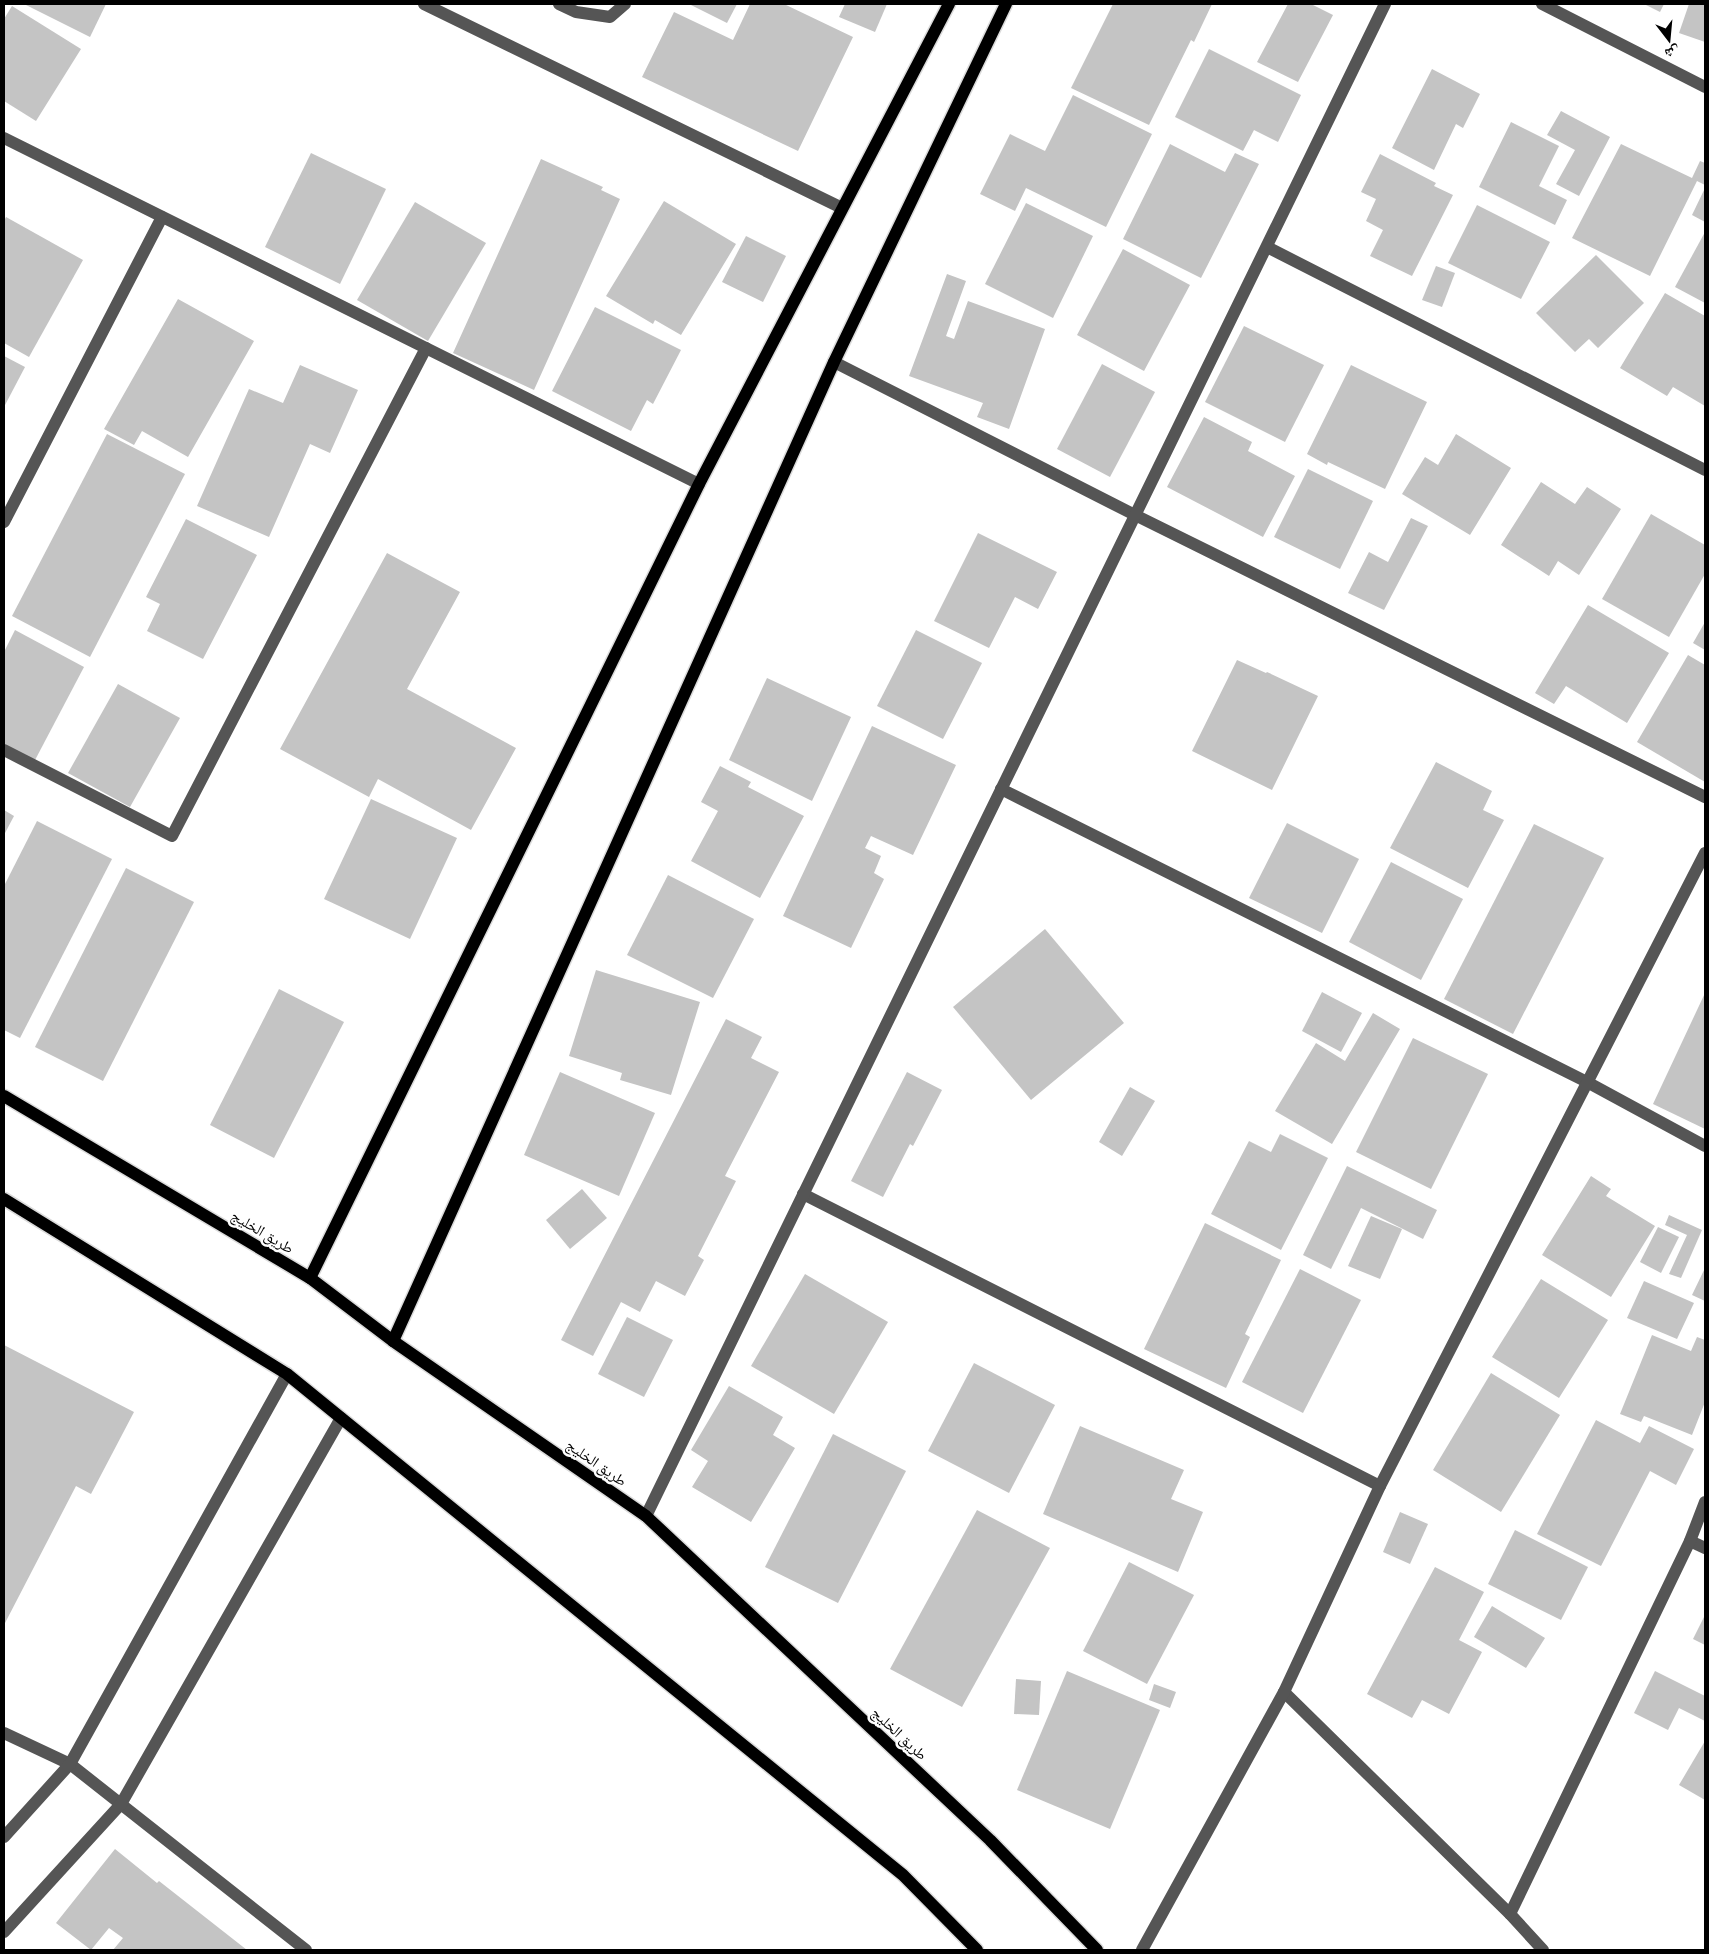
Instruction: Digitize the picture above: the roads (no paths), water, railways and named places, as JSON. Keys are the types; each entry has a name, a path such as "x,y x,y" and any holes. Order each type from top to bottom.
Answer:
{"main road":[{"path":"310,1278 699,484 949,4"},
{"path":"393,1341 834,362 1006,4"},
{"name":"طريق الخليج","path":"4,1096 310,1278 393,1341 646,1516 990,1840 1097,1950"},
{"path":"4,1199 287,1374 903,1875 977,1950"}],"street":[{"path":"424,4 842,208"},
{"path":"559,4 576,12 610,17 625,4"},
{"path":"646,1516 1386,4"},
{"path":"1542,4 1705,87"},
{"path":"4,138 699,484"},
{"path":"4,522 162,217"},
{"path":"1267,247 1705,470"},
{"path":"4,750 172,836 426,348"},
{"path":"834,362 1135,515 1705,798"},
{"path":"1001,789 1587,1082 1705,1146"},
{"path":"1142,1950 1284,1692 1380,1486 1705,853"},
{"path":"803,1194 1380,1486"},
{"path":"4,1837 70,1764 287,1374"},
{"path":"4,1932 121,1804 341,1418"},
{"path":"1510,1914 1690,1542 1705,1502"},
{"path":"1690,1542 1705,1548"},
{"path":"1284,1692 1510,1914 1544,1950"},
{"path":"4,1733 70,1764 306,1950"}]}
